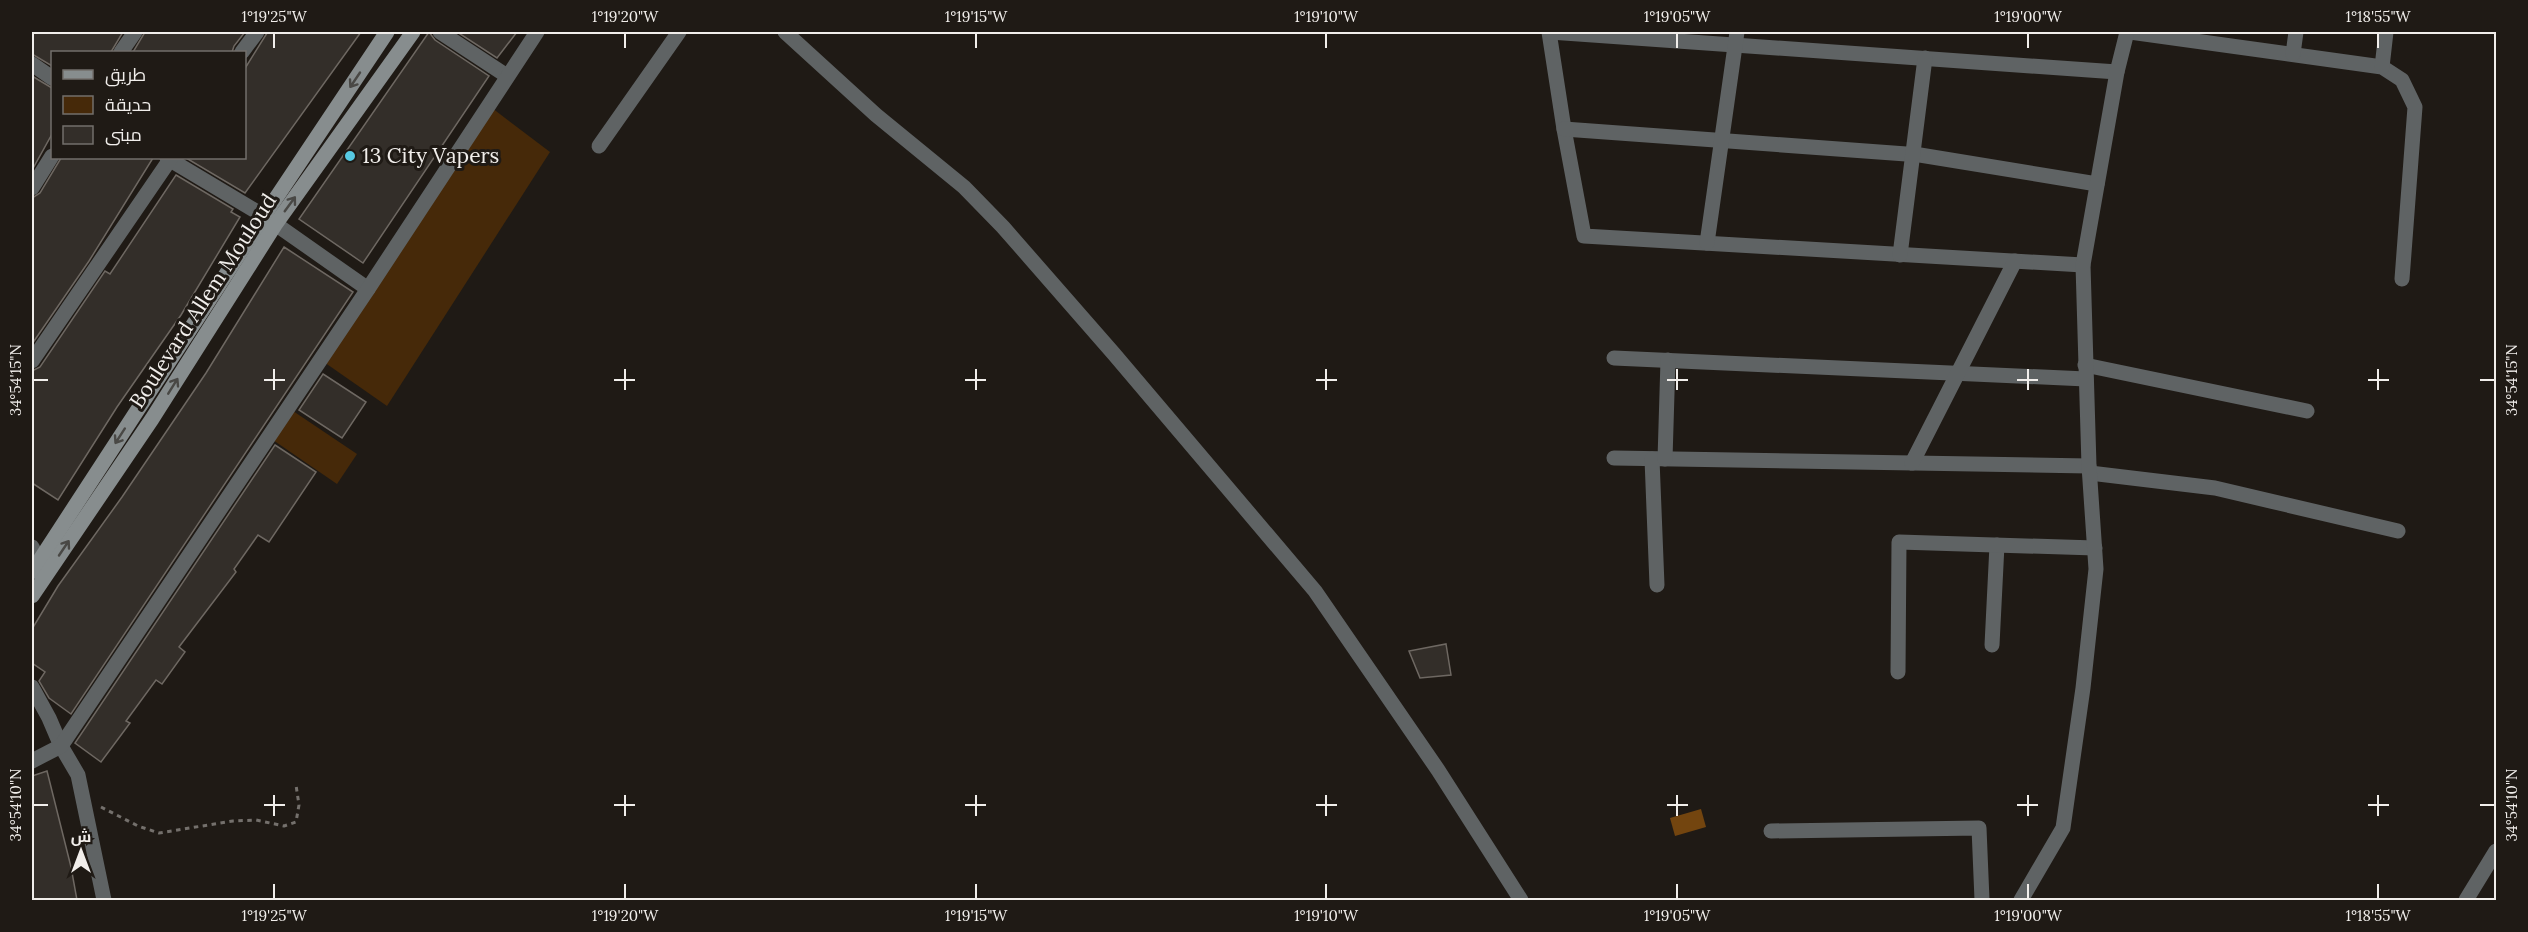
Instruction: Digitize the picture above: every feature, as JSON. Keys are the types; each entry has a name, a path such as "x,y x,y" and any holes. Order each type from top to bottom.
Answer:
{"main road":[{"name":"Boulevard Allem Mouloud","path":"32,596 152,419 270,220 387,32"},
{"name":"Boulevard Allem Mouloud","path":"33,563 270,220 413,32"}],"street":[{"path":"122,51 135,32"},
{"path":"243,51 256,32"},
{"path":"440,32 507,76"},
{"path":"32,761 61,746 368,289 537,32"},
{"path":"599,146 679,32"},
{"path":"785,32 876,115 964,186 1003,227 1315,591 1438,770 1521,900"},
{"path":"2084,265 1584,236 1563,129 1550,32 1736,38 1925,58 2117,72"},
{"path":"2020,900 2063,828 2085,676 2096,569 2085,372 2084,265 2117,72 2129,32 2224,38 2293,54 2382,67 2402,80 2415,106 2402,279"},
{"path":"2293,54 2296,32"},
{"path":"2382,67 2386,32"},
{"path":"1707,243 1736,38"},
{"path":"1900,255 1925,58"},
{"path":"32,64 51,77"},
{"path":"1563,129 1913,154 2097,184"},
{"path":"32,188 51,158"},
{"path":"32,361 169,159"},
{"path":"172,159 270,220 368,289"},
{"path":"1912,463 2015,261"},
{"path":"1614,358 1959,373 2085,372 2307,411"},
{"path":"1657,585 1658,459 1668,360"},
{"path":"1614,458 1912,463 2089,470 2215,488 2398,531"},
{"path":"1898,672 1899,542 2095,548"},
{"path":"1992,645 1997,545"},
{"path":"32,687 78,775 104,900"},
{"path":"1771,831 1979,828 1982,900"},
{"path":"2466,900 2496,851"}],"path":[{"path":"83,798 138,826 159,833 256,819 284,826 296,822 298,805 296,786"}],"green space":[{"path":"492,108 550,152 387,406 321,360"},
{"path":"293,411 357,454 337,484 273,440"}],"shaded area":[{"path":"1701,809 1706,827 1675,836 1670,818"}],"building":[{"path":"32,32 123,32 112,51 51,51 51,65 32,54"},
{"path":"145,32 245,32 232,51 134,51"},
{"path":"361,32 245,193 188,159 246,159 246,67 267,33"},
{"path":"429,32 435,40 489,76 363,263 299,219"},
{"path":"457,32 517,32 497,58"},
{"path":"32,76 51,87 51,136 32,170"},
{"path":"60,159 152,159 89,261 32,344 32,198 40,193"},
{"path":"176,175 233,209 231,212 240,217 181,315 117,407 58,500 32,483 32,371 40,367 105,271 110,274"},
{"path":"284,247 353,292 71,714 49,698 39,681 45,672 32,663 32,629 58,586 206,373"},
{"path":"323,374 366,402 342,438 299,410"},
{"path":"275,445 316,472 269,542 258,535 234,569 236,572 179,647 185,652 162,684 156,680 126,721 130,723 101,762 75,743"},
{"path":"1446,644 1451,675 1420,678 1409,651"},
{"path":"47,771 77,900 32,900 32,776"}],"place":[{"name":"13 City Vapers","path":"350,156"}]}
